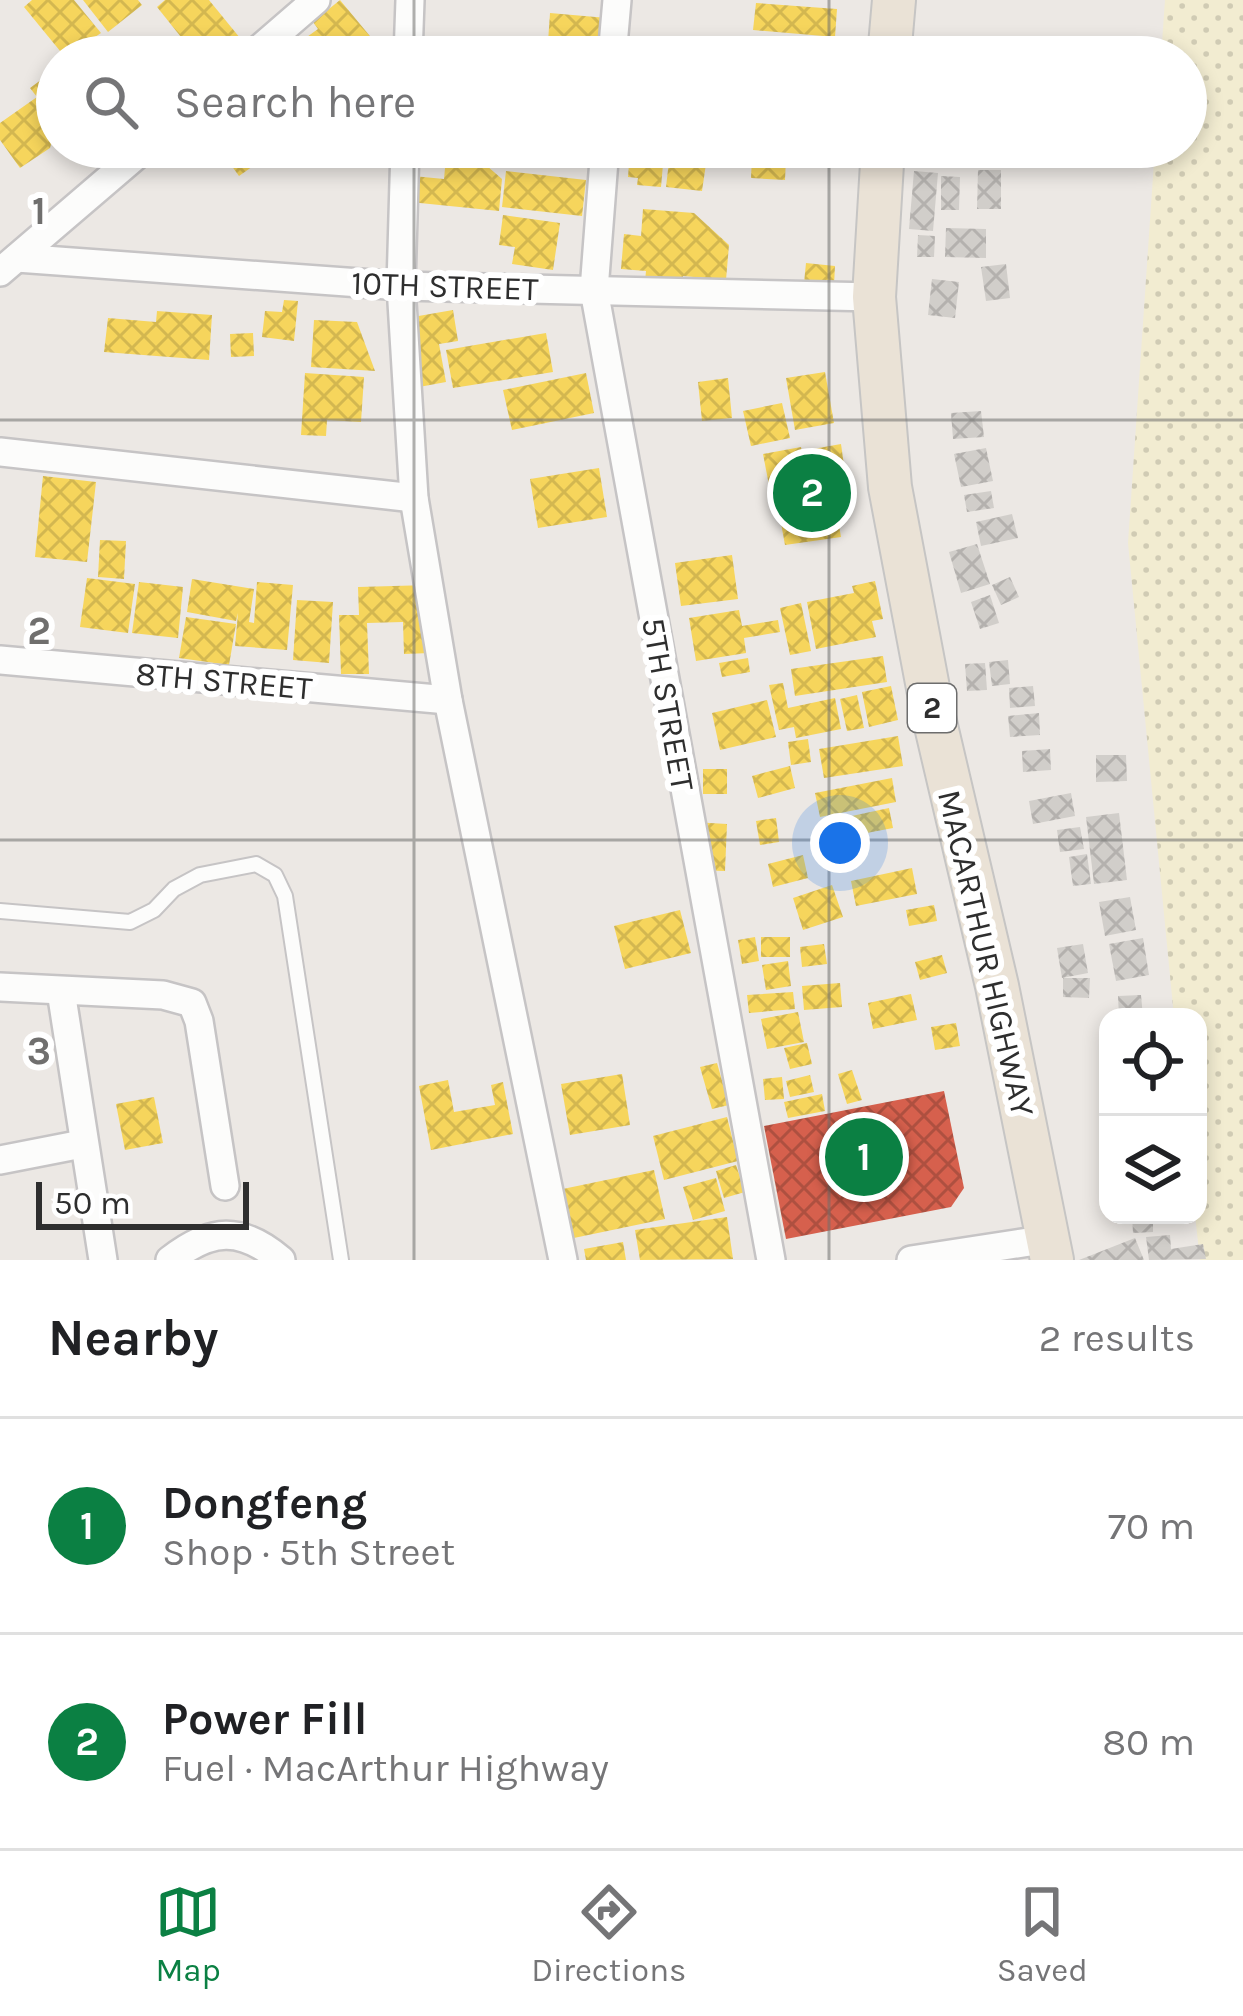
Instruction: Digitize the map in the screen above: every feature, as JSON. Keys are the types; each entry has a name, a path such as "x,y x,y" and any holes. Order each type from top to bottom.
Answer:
{"highway":[{"path":"891,36 894,0"},
{"name":"MACARTHUR HIGHWAY","path":"882,168 874,297 890,487 932,709 997,986 1051,1250"}],"street":[{"path":"274,36 316,0"},
{"path":"409,36 410,0"},
{"path":"614,36 617,0"},
{"path":"9,265 122,168"},
{"path":"404,168 401,286 414,498 448,700 563,1260"},
{"name":"5TH STREET","path":"603,168 594,290 771,1260"},
{"name":"10TH STREET","path":"9,265 401,286 874,297"},
{"path":"0,452 414,498"},
{"name":"8TH STREET","path":"0,660 448,700"},
{"path":"0,987 163,995 192,1003 200,1021 225,1186"},
{"path":"61,991 103,1260"},
{"path":"0,1160 82,1144"},
{"path":"170,1260 204,1237 233,1236 261,1243 281,1260"},
{"path":"910,1260 1051,1250"}],"lane":[{"path":"0,911 130,922 200,875 256,864 275,875 286,896 341,1260"}],"sand":[{"path":"1165,0 1243,0 1243,1260 1200,1260 1196,1224 1207,1224 1207,1008 1173,1008 1128,543 1154,168 1207,168 1207,36 1162,36"}],"building: Homes":[{"path":"32,0 74,0 101,33 48,36 24,7"},
{"path":"83,0 138,0 142,5 108,32"},
{"path":"165,0 209,0 238,36 180,36 157,7"},
{"path":"340,0 370,36 308,36 318,29 313,22"},
{"path":"756,3 837,9 835,36 753,30"},
{"path":"550,13 607,18 606,36 548,36"},
{"path":"36,98 36,157 20,168 0,140 0,123"},
{"path":"445,168 489,168 502,179 499,211 410,202 413,176 444,179"},
{"path":"629,168 663,168 661,187 637,185 638,178 628,177"},
{"path":"668,168 705,168 702,191 666,187"},
{"path":"751,168 786,168 785,180 751,178"},
{"path":"506,171 586,180 582,216 502,207"},
{"path":"643,209 694,213 729,245 726,280 683,276 683,284 645,281 646,271 621,269 624,234 641,236"},
{"path":"503,215 560,223 553,270 512,264 515,247 499,245"},
{"path":"806,263 835,266 834,285 804,283"},
{"path":"284,300 298,301 294,341 262,337 265,311 282,312"},
{"path":"453,310 458,341 439,344 446,382 419,387 407,318"},
{"path":"157,311 212,315 209,360 104,352 108,318 156,322"},
{"path":"314,320 357,322 375,371 311,367"},
{"path":"253,333 254,356 231,357 230,334"},
{"path":"546,333 553,372 453,388 446,350"},
{"path":"825,372 834,423 795,430 786,378"},
{"path":"305,373 364,377 361,422 327,420 326,436 301,435"},
{"path":"586,373 594,413 512,430 503,390"},
{"path":"728,378 732,418 702,421 698,382"},
{"path":"782,403 790,438 751,446 743,411"},
{"path":"841,444 848,494 820,498 813,449"},
{"path":"801,447 812,504 774,511 763,454"},
{"path":"599,468 607,517 538,528 530,479"},
{"path":"43,476 96,482 87,562 35,557"},
{"path":"837,514 841,537 785,545 781,523"},
{"path":"100,540 126,541 124,579 98,577"},
{"path":"732,555 738,599 681,606 675,563"},
{"path":"87,578 135,584 128,633 80,627"},
{"path":"192,579 254,589 249,622 254,623 257,582 293,585 287,650 235,646 238,613 236,621 187,612"},
{"path":"875,581 883,619 872,621 876,637 816,649 807,602 854,593 852,586"},
{"path":"139,582 183,587 178,638 132,633"},
{"path":"429,585 430,653 404,654 403,622 367,623 369,674 341,674 339,615 359,615 358,587"},
{"path":"297,600 333,602 329,663 293,660"},
{"path":"801,603 811,651 790,655 780,608"},
{"path":"739,610 742,626 778,620 780,632 744,638 746,653 696,661 689,618"},
{"path":"186,617 236,624 229,665 179,658"},
{"path":"883,656 887,682 795,696 791,669"},
{"path":"748,658 750,672 722,677 719,663"},
{"path":"783,683 788,708 835,698 841,729 796,738 794,727 779,730 769,685"},
{"path":"891,686 898,720 869,727 862,692"},
{"path":"857,695 864,728 847,731 840,699"},
{"path":"767,700 776,737 720,750 712,713"},
{"path":"898,736 903,766 824,778 819,749"},
{"path":"808,739 811,762 791,765 788,742"},
{"path":"790,766 795,788 758,798 752,776"},
{"path":"703,769 727,769 727,794 703,794"},
{"path":"892,778 896,802 820,817 815,793"},
{"path":"889,808 893,828 851,836 847,817"},
{"path":"776,818 779,842 760,845 756,821"},
{"path":"693,822 727,824 725,871 690,870"},
{"path":"803,855 808,878 773,887 768,864"},
{"path":"912,868 917,894 856,906 851,881"},
{"path":"832,885 843,917 803,930 793,898"},
{"path":"934,905 937,921 909,926 906,910"},
{"path":"680,910 691,953 625,969 614,926"},
{"path":"755,937 759,961 742,964 738,940"},
{"path":"761,937 790,937 790,957 761,957"},
{"path":"824,944 827,964 802,967 800,947"},
{"path":"942,955 947,973 920,980 915,962"},
{"path":"788,961 791,986 766,990 762,965"},
{"path":"840,983 842,1007 804,1010 802,986"},
{"path":"793,992 795,1009 749,1013 747,995"},
{"path":"911,994 917,1020 873,1029 868,1003"},
{"path":"798,1012 804,1042 767,1049 761,1019"},
{"path":"956,1023 960,1046 935,1050 931,1027"},
{"path":"807,1043 812,1064 790,1069 784,1048"},
{"path":"717,1063 729,1105 712,1109 700,1067"},
{"path":"852,1070 862,1100 847,1104 838,1074"},
{"path":"622,1074 630,1125 570,1135 561,1084"},
{"path":"810,1075 814,1092 790,1097 786,1081"},
{"path":"782,1077 784,1099 765,1100 763,1079"},
{"path":"448,1080 454,1112 495,1105 491,1085 503,1082 513,1134 431,1150 419,1086"},
{"path":"822,1094 825,1111 788,1118 784,1102"},
{"path":"154,1097 163,1143 125,1150 116,1104"},
{"path":"727,1117 738,1161 664,1180 653,1136"},
{"path":"736,1165 745,1192 724,1198 716,1171"},
{"path":"654,1170 665,1219 569,1239 558,1190"},
{"path":"716,1178 725,1211 693,1220 683,1187"},
{"path":"727,1217 733,1259 640,1260 635,1230"},
{"path":"623,1242 626,1260 586,1260 584,1249"}],"building: Shops":[{"path":"944,1091 964,1188 951,1207 786,1239 764,1126"}],"building: Other":[{"path":"978,170 1001,170 1001,209 977,209"},
{"path":"914,171 938,173 933,231 909,229"},
{"path":"941,176 960,177 959,210 941,210"},
{"path":"946,228 986,229 986,258 945,257"},
{"path":"918,235 935,236 934,257 917,257"},
{"path":"1006,264 1010,298 986,301 981,267"},
{"path":"932,279 959,282 955,318 928,315"},
{"path":"981,411 984,437 953,439 951,413"},
{"path":"986,448 993,481 961,487 954,454"},
{"path":"991,491 994,508 967,512 964,495"},
{"path":"1012,514 1018,538 981,546 976,522"},
{"path":"977,544 990,584 961,593 949,552"},
{"path":"1010,577 1019,597 1001,605 992,585"},
{"path":"990,595 999,623 980,629 971,602"},
{"path":"1008,660 1010,684 992,686 989,662"},
{"path":"985,663 987,690 967,691 965,664"},
{"path":"1033,686 1035,706 1010,708 1009,688"},
{"path":"1039,713 1040,735 1010,737 1008,716"},
{"path":"1050,749 1051,770 1023,772 1022,751"},
{"path":"1096,755 1126,755 1127,781 1096,782"},
{"path":"1071,793 1075,816 1033,824 1029,801"},
{"path":"1119,813 1127,880 1094,884 1086,817"},
{"path":"1080,827 1084,849 1060,852 1057,830"},
{"path":"1087,854 1091,884 1073,886 1069,857"},
{"path":"1130,897 1136,930 1105,936 1099,902"},
{"path":"1143,938 1149,975 1116,981 1109,944"},
{"path":"1083,944 1088,973 1062,978 1057,948"},
{"path":"1063,978 1090,978 1089,998 1063,997"},
{"path":"1141,995 1142,1008 1119,1008 1118,996"},
{"path":"1132,1224 1153,1224 1153,1232 1133,1233"},
{"path":"1170,1235 1171,1249 1203,1244 1206,1259 1149,1260 1146,1237"},
{"path":"1135,1238 1144,1260 1079,1260"}],"place":[{"name":"Power Fill","path":"812,493"},
{"name":"Dongfeng","path":"864,1157"}]}
